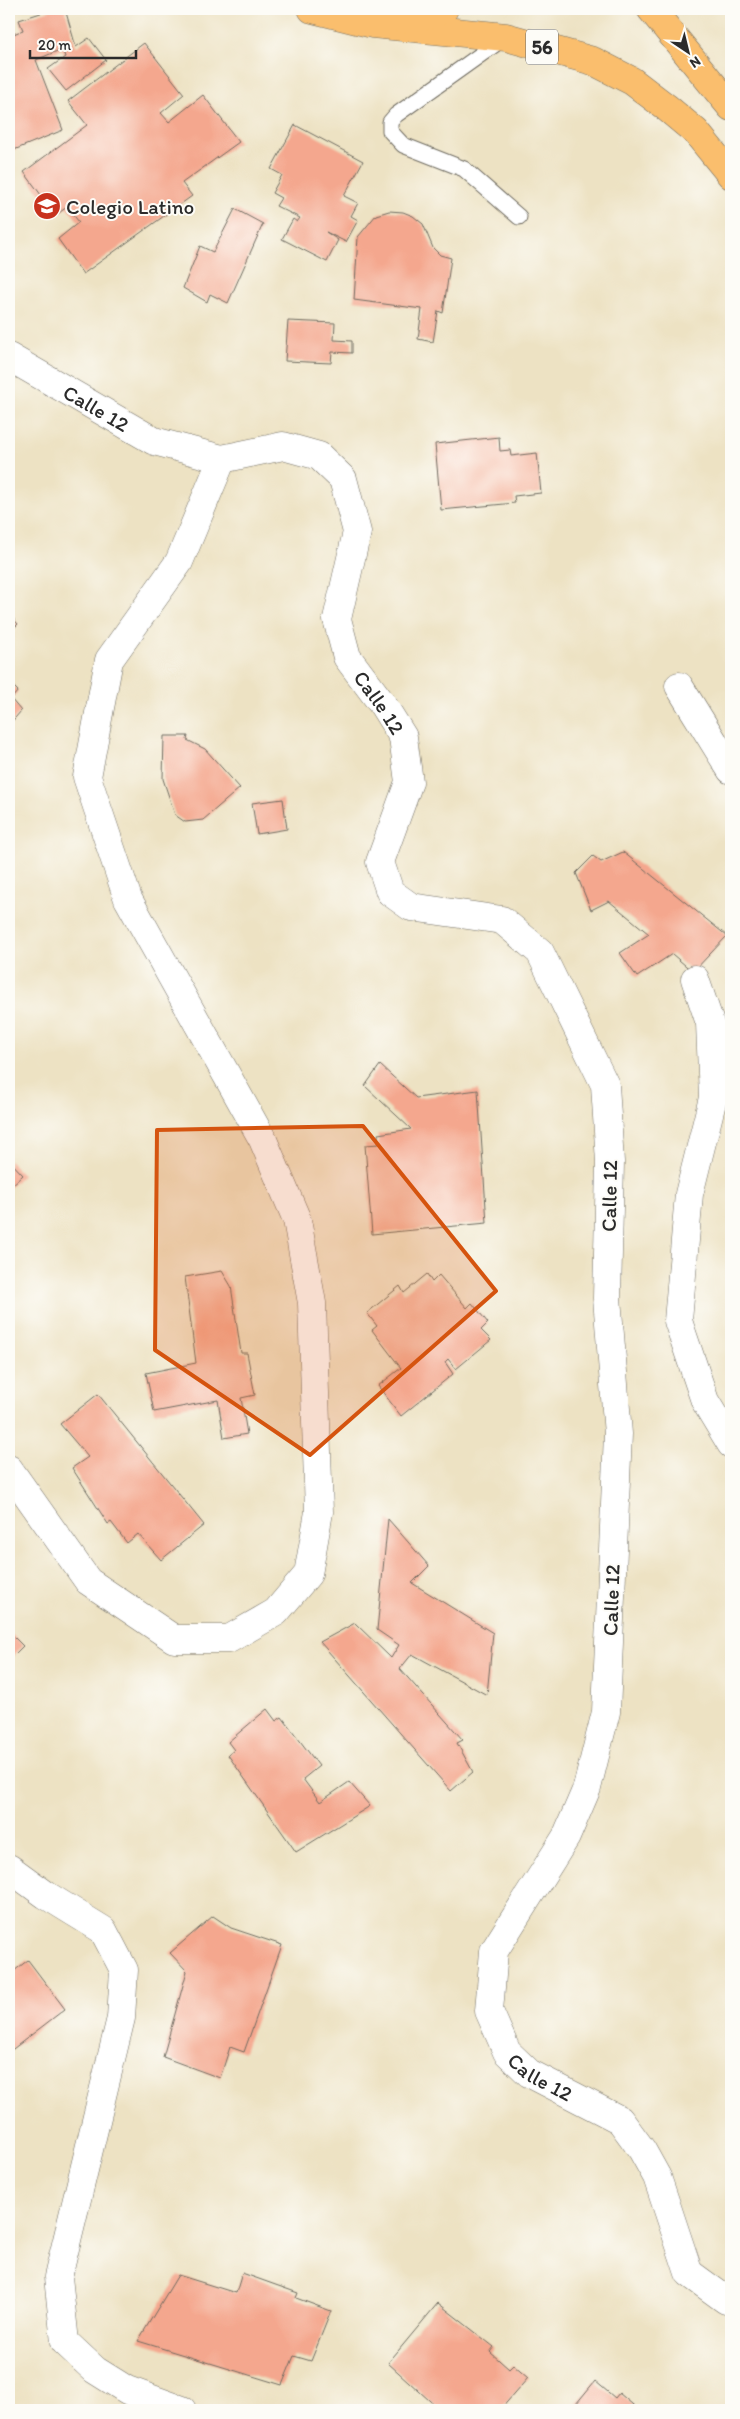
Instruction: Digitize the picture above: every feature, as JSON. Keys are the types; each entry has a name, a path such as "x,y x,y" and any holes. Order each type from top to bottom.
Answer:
{"main road":[{"name":"56","path":"312,9 372,24 506,37 593,61 632,81 696,132 731,175"},
{"path":"372,24 433,14 444,9"},
{"path":"651,9 731,107"}],"street":[{"name":"Calle 12","path":"9,357 154,441 222,459 283,446 319,456 343,479 358,532 337,619 347,657 403,737 409,782 380,862 390,892 411,907 502,920 540,952 605,1085 610,1162 607,1298 618,1434 606,1712 587,1788 566,1837 494,1951 489,2011 507,2052 529,2073 620,2120 642,2150 657,2177 689,2273 726,2300 731,2301"},
{"path":"9,1469 88,1581 174,1640 229,1639 276,1612 308,1574 319,1512 312,1303 297,1220 263,1140 128,899 88,777 109,660 178,562 222,459"},
{"path":"679,686 731,770"},
{"path":"695,979 710,1023 712,1098 689,1194 678,1321 705,1401 731,1444"},
{"path":"9,1868 46,1895 103,1930 124,1970 121,2018 58,2277 65,2342 95,2370 127,2390 182,2410"}],"lane":[{"path":"506,37 396,115 390,122 390,131 403,145 464,169 519,217"}],"highlighted area":[{"path":"363,1126 496,1291 310,1455 155,1350 157,1130"}],"building":[{"path":"53,9 65,9 76,47 89,38 106,60 66,91 48,69 65,57 62,49 36,60 63,130 9,152 9,36 23,30 19,20"},
{"path":"144,43 184,94 161,113 169,122 203,95 239,142 182,183 192,196 83,274 58,239 79,222 67,207 56,215 24,172 87,125 68,101"},
{"path":"295,125 363,161 344,196 358,203 351,216 358,220 346,242 326,232 338,240 327,262 282,239 293,219 297,222 300,218 276,206 281,198 272,193 282,175 271,169"},
{"path":"235,209 263,224 228,303 210,294 207,302 183,288 200,246 213,252"},
{"path":"389,211 403,212 413,216 423,224 433,248 440,255 451,258 443,313 438,311 433,342 418,339 422,309 354,300 358,237 376,215"},
{"path":"288,321 335,323 334,340 352,341 352,353 332,352 331,363 285,361"},
{"path":"499,437 500,451 510,450 511,456 537,453 541,493 514,496 515,503 441,510 435,444"},
{"path":"9,614 18,624 9,633"},
{"path":"9,682 18,691 11,699 21,711 9,725"},
{"path":"164,736 188,736 187,740 205,749 240,788 203,820 185,822 175,815 163,779"},
{"path":"283,799 287,829 257,834 252,803"},
{"path":"623,852 727,936 693,972 672,954 637,977 620,953 649,934 609,901 591,910 576,873 593,856 601,862"},
{"path":"380,1065 416,1098 478,1090 487,1223 372,1234 365,1145 379,1144 378,1134 411,1129 365,1086"},
{"path":"9,1160 23,1175 9,1188"},
{"path":"222,1271 231,1286 241,1353 247,1353 255,1395 241,1398 247,1434 224,1438 218,1400 154,1412 146,1373 196,1363 185,1277"},
{"path":"427,1274 432,1282 439,1275 467,1308 472,1303 488,1323 481,1330 491,1340 456,1369 448,1359 445,1362 453,1374 401,1416 378,1386 401,1368 372,1330 377,1326 367,1313 400,1286 404,1293"},
{"path":"98,1394 204,1525 161,1560 138,1534 127,1543 111,1522 108,1524 72,1468 88,1457 60,1424"},
{"path":"388,1519 429,1566 412,1583 493,1633 487,1695 412,1654 400,1669 463,1740 457,1743 473,1772 451,1791 320,1642 355,1623 391,1658 399,1645 377,1630"},
{"path":"9,1632 23,1646 9,1660"},
{"path":"267,1709 276,1721 282,1717 319,1766 303,1779 320,1802 349,1782 370,1806 296,1852 228,1755 234,1750 228,1742"},
{"path":"213,1916 231,1928 282,1945 244,2052 230,2047 220,2078 163,2057 187,1971 170,1953"},
{"path":"28,1960 65,2009 9,2052 9,1975"},
{"path":"242,2273 298,2293 296,2298 331,2311 311,2361 294,2356 282,2385 138,2341 178,2275 236,2293"},
{"path":"438,2303 494,2347 490,2352 509,2369 513,2365 528,2378 500,2410 440,2410 388,2363"},
{"path":"595,2381 615,2398 619,2393 639,2410 571,2410"}],"place":[{"name":"Colegio Latino","path":"47,206"}]}
